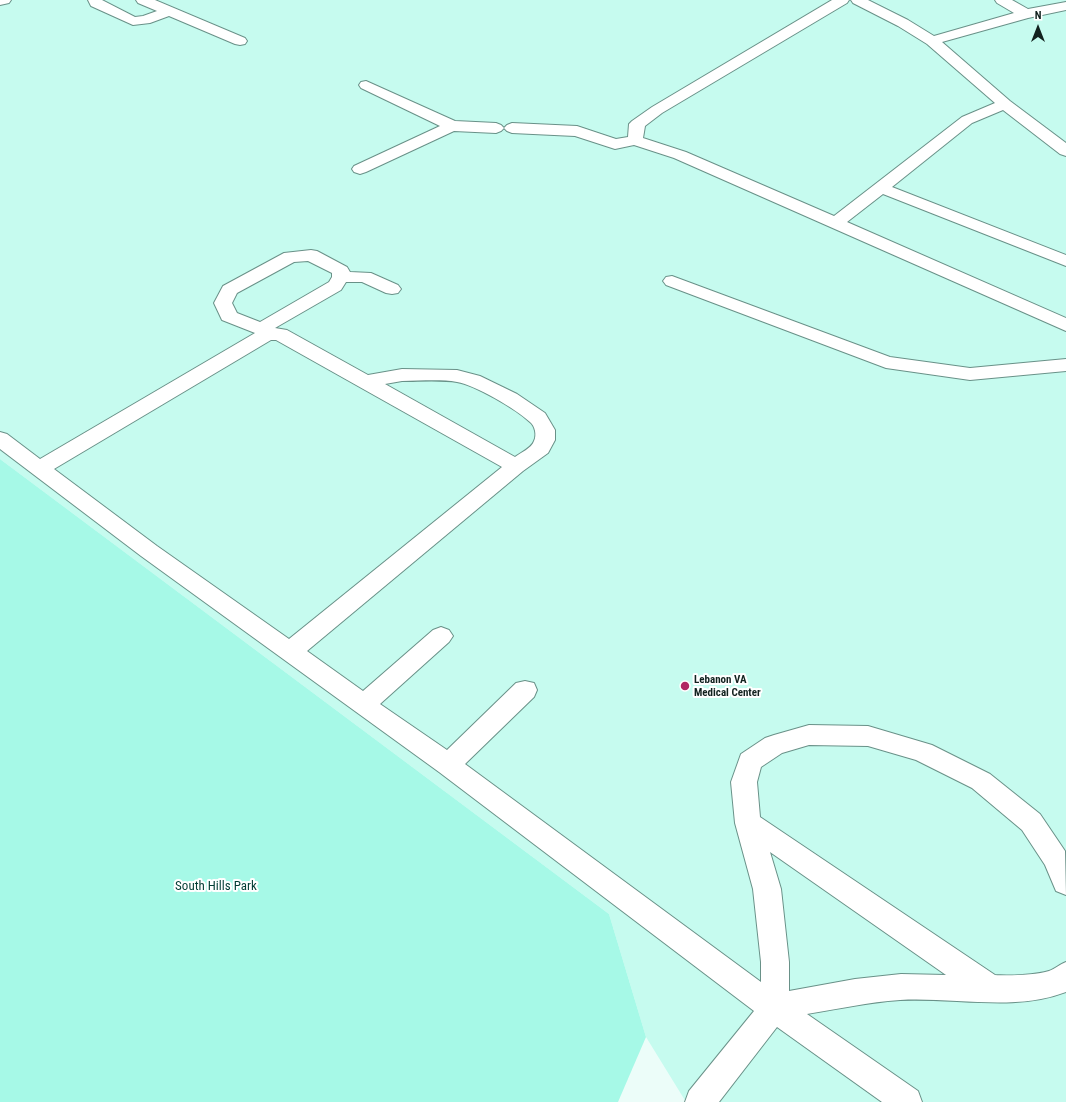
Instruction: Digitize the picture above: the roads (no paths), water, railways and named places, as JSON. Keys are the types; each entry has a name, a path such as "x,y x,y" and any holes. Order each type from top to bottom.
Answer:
{"lane":[{"path":"0,1 4,0"},
{"path":"95,0 96,3 133,21 145,20 169,11"},
{"path":"143,0 240,41"},
{"path":"635,140 637,124 657,110 842,0"},
{"path":"858,0 903,23 932,41 1006,104 1066,150"},
{"path":"1003,0 1026,14"},
{"path":"932,41 1026,14 1066,6"},
{"path":"366,85 452,126 496,128"},
{"path":"836,223 967,120 1006,104"},
{"path":"360,169 452,126"},
{"path":"512,128 577,131 615,144 635,140 680,155 1066,325"},
{"path":"881,188 1066,261"},
{"path":"39,469 264,332 335,286 342,277 341,271 311,255 302,255 290,257 229,290 222,303 229,316 264,332 280,334 516,466"},
{"path":"342,277 365,277 392,289"},
{"path":"672,281 886,362 970,374 1066,365"},
{"path":"290,652 516,466 541,448 545,440 545,430 538,418 510,398 473,380 457,376 402,375 365,382"},
{"path":"0,440 149,551 448,765 740,984 775,1007 907,1102"},
{"path":"364,704 441,636"},
{"path":"448,765 525,690"},
{"path":"700,1102 775,1007 775,962 767,889 748,823 744,782 750,761 774,745 809,736 868,736 923,752 981,781 1031,822 1056,859 1066,883"},
{"path":"748,823 991,989"},
{"path":"775,1007 855,992 902,987 1014,989 1056,983 1066,975"}],"place":[{"name":"Lebanon VA Medical Center","path":"685,686"}],"park label":[{"name":"South Hills Park","path":"216,887"}]}
